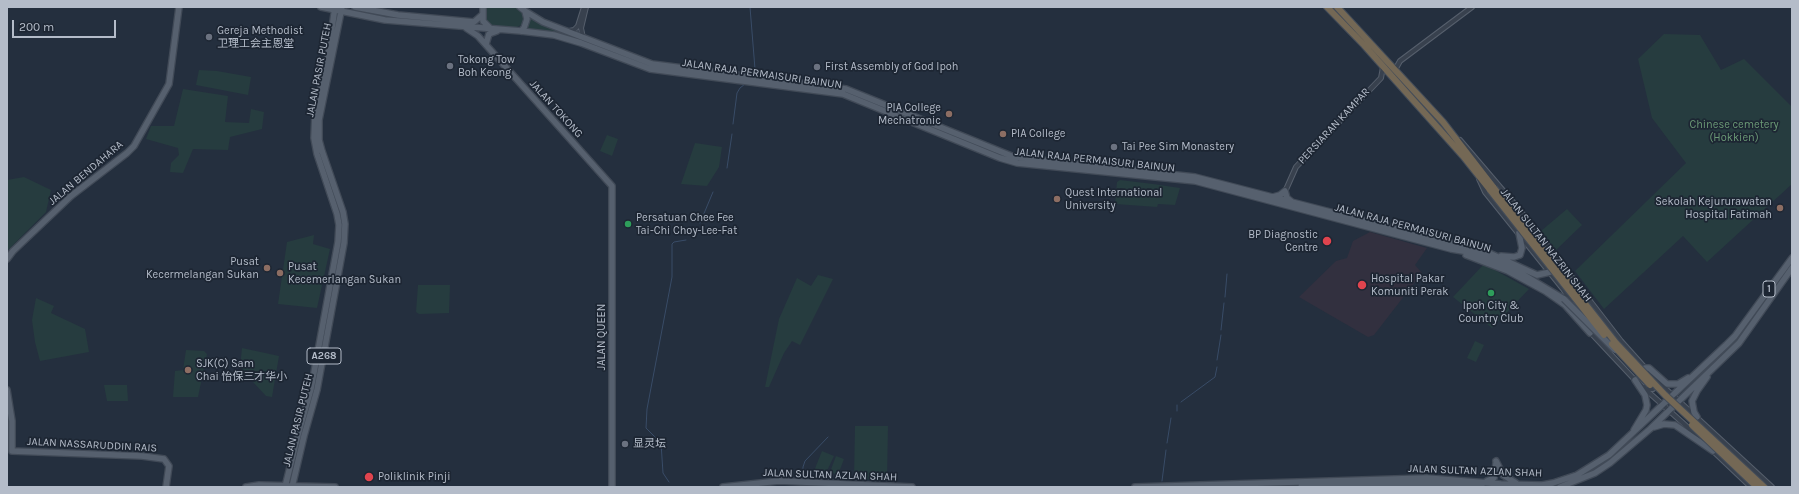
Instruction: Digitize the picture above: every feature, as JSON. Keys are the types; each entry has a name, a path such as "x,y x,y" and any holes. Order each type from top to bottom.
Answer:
{"highway":[{"name":"JALAN SULTAN NAZRIN SHAH","path":"1327,7 1463,156 1474,171 1492,189 1616,343 1666,394 1764,487"},
{"name":"JALAN SULTAN NAZRIN SHAH","path":"1337,7 1451,132 1492,189 1621,355 1757,487"}],"main road":[{"name":"JALAN BENDAHARA","path":"7,259 13,251 71,196 134,146 169,84 181,7"},
{"path":"355,7 398,15 474,22 482,15"},
{"path":"483,7 482,15 485,24 491,29"},
{"name":"JALAN RAJA PERMAISURI BAINUN","path":"520,7 543,22 652,64 846,89 1008,156 1020,159 1195,177 1271,200 1282,200 1290,204 1451,249 1475,253 1509,266 1564,299 1621,355"},
{"path":"324,8 330,11 333,18"},
{"name":"JALAN RAJA PERMAISURI BAINUN","path":"324,8 342,9 351,13 385,20 521,31 563,37 650,69 843,94 1013,162 1042,167 1195,181 1489,253 1537,275 1559,270 1564,272 1582,294 1588,298"},
{"name":"JALAN PASIR PUTEH","path":"284,486 311,389 338,242 339,225 337,214 317,154 314,138 315,114 328,56 335,8"},
{"name":"JALAN PASIR PUTEH","path":"293,486 318,383 344,243 345,224 343,212 319,138 321,106 342,9"},
{"path":"521,31 528,19 525,11"},
{"path":"339,20 346,14 351,13"},
{"name":"JALAN TOKONG","path":"464,27 486,44 612,186"},
{"path":"486,44 489,34 500,30"},
{"path":"1097,166 1110,170 1113,173"},
{"name":"JALAN QUEEN","path":"612,186 612,487"},
{"path":"1271,200 1285,191 1290,204"},
{"path":"1489,253 1511,257 1519,256 1522,248 1519,233"},
{"path":"1451,249 1495,264 1545,291 1565,305 1580,324 1590,333"},
{"name":"JALAN SULTAN AZLAN SHAH","path":"1135,487 1427,478 1502,486 1553,483 1577,475 1601,461 1634,432 1735,336 1792,258"},
{"name":"1","path":"1669,411 1739,343 1792,268"},
{"path":"1645,368 1649,368 1667,384 1672,385 1684,380 1702,368"},
{"path":"1697,417 1694,412 1692,401 1709,371"},
{"path":"1634,432 1636,425 1646,410 1647,405 1645,395 1637,381"},
{"name":"JALAN NASSARUDDIN RAIS","path":"7,390 12,415 12,451 142,456 164,459 169,463 166,487"},
{"path":"1560,487 1595,473 1610,463 1669,411"},
{"path":"1650,429 1664,424 1674,425 1713,451"},
{"path":"1482,484 1494,478 1496,461 1503,476 1518,484"},
{"path":"754,487 775,484 779,481 780,483 811,487"},
{"name":"JALAN SULTAN AZLAN SHAH","path":"723,487 779,481 912,487"},
{"name":"JALAN SULTAN AZLAN SHAH","path":"1301,487 1427,483 1482,484"},
{"path":"246,487 259,485 334,487"},
{"path":"1180,486 1195,487"}],"street":[{"path":"564,31 572,31 578,26 585,7"},
{"path":"584,38 581,28 585,7"},
{"path":"1395,70 1400,61 1472,7"},
{"path":"1388,62 1400,61"},
{"path":"1381,78 1383,68"},
{"path":"1381,78 1386,76 1392,77"},
{"name":"PERSIARAN KAMPAR","path":"1282,200 1296,168 1308,152 1381,78"},
{"path":"1451,132 1467,147 1518,208 1645,368 1673,396 1772,487"},
{"path":"1474,171 1485,192 1519,233 1568,297 1590,333 1663,406 1751,487"},
{"path":"1637,381 1640,381 1649,389 1653,389 1657,386 1640,365 1638,360"},
{"path":"1688,428 1686,421 1690,417 1697,417"}],"shaded area":[{"name":"Hospital Pakar Komuniti Perak","path":"1370,232 1427,248 1415,265 1422,273 1374,335 1368,337 1299,297 1336,261 1347,258 1353,241"}],"green space":[{"path":"485,7 516,7 524,14 523,24 513,28 491,25 484,17"},
{"path":"529,17 540,23 571,35 525,29"},
{"name":"Chinese cemetery (Hokkien)","path":"1664,34 1700,35 1721,70 1744,59 1792,107 1792,184 1707,262 1683,236 1604,309 1575,271 1686,163 1652,118 1638,59"},
{"path":"199,70 217,71 251,77 248,95 196,85"},
{"path":"183,89 228,96 225,122 249,123 251,109 264,112 262,129 230,137 228,150 193,149 183,173 170,172 171,163 179,155 178,148 146,139 151,126 174,126"},
{"path":"607,135 618,139 612,156 600,151"},
{"path":"695,143 722,147 719,167 707,186 681,184"},
{"path":"24,177 51,190 46,212 7,251 7,180"},
{"path":"1120,180 1180,188 1175,205 1158,204 1157,207 1115,204 1117,182"},
{"path":"1567,209 1582,225 1556,250 1541,231"},
{"path":"314,235 313,244 330,249 317,308 278,304 287,242"},
{"name":"Ipoh City & Country Club","path":"1484,264 1529,289 1492,328 1453,297"},
{"path":"818,275 833,279 800,345 792,341 784,353 769,387 765,387 779,319 797,278 811,286"},
{"path":"418,285 450,285 449,313 419,314 416,312"},
{"path":"36,298 54,306 51,313 85,329 89,352 40,361 35,342 32,320"},
{"path":"1475,341 1484,345 1476,362 1467,358"},
{"path":"242,348 279,356 272,397 266,396 240,368"},
{"path":"186,350 204,351 207,354 198,397 173,397 175,371 183,370"},
{"path":"104,385 127,385 128,401 107,401"},
{"path":"855,426 888,426 887,480 854,479"},
{"path":"822,451 834,456 825,475 814,471"},
{"path":"836,456 844,459 838,475 830,472"}],"waterway":[{"path":"750,7 755,69 752,74"},
{"path":"733,124 737,93 745,84"},
{"path":"727,168 732,134"},
{"path":"700,223 713,192"},
{"path":"669,482 663,473 661,443 646,428 647,409 672,277 672,244 674,242 686,240"},
{"path":"1225,297 1227,274"},
{"path":"1221,330 1224,303"},
{"path":"1217,360 1221,335"},
{"path":"1181,402 1215,377 1217,367"},
{"path":"1177,405 1177,411"},
{"path":"1167,443 1171,418"},
{"path":"803,478 803,467 805,461 828,437"},
{"path":"1162,481 1166,450"}],"place":[{"name":"Gereja Methodist 卫理工会主恩堂","path":"209,37"},
{"name":"Tokong Tow Boh Keong","path":"450,66"},
{"name":"First Assembly of God Ipoh","path":"817,67"},
{"name":"PIA College Mechatronic","path":"949,114"},
{"name":"PIA College","path":"1003,134"},
{"name":"Tai Pee Sim Monastery","path":"1114,147"},
{"name":"Quest International University","path":"1057,199"},
{"name":"Sekolah Kejururawatan Hospital Fatimah","path":"1780,208"},
{"name":"Persatuan Chee Fee Tai-Chi Choy-Lee-Fat","path":"628,224"},
{"name":"BP Diagnostic Centre","path":"1327,241"},
{"name":"Pusat Kecermelangan Sukan","path":"267,268"},
{"name":"Pusat Kecemerlangan Sukan","path":"280,273"},
{"name":"Hospital Pakar Komuniti Perak","path":"1362,285"},
{"name":"Ipoh City & Country Club","path":"1491,293"},
{"name":"SJK(C) Sam Chai 怡保三才华小","path":"188,370"},
{"name":"显灵坛","path":"625,444"},
{"name":"Poliklinik Pinji","path":"369,477"}]}
